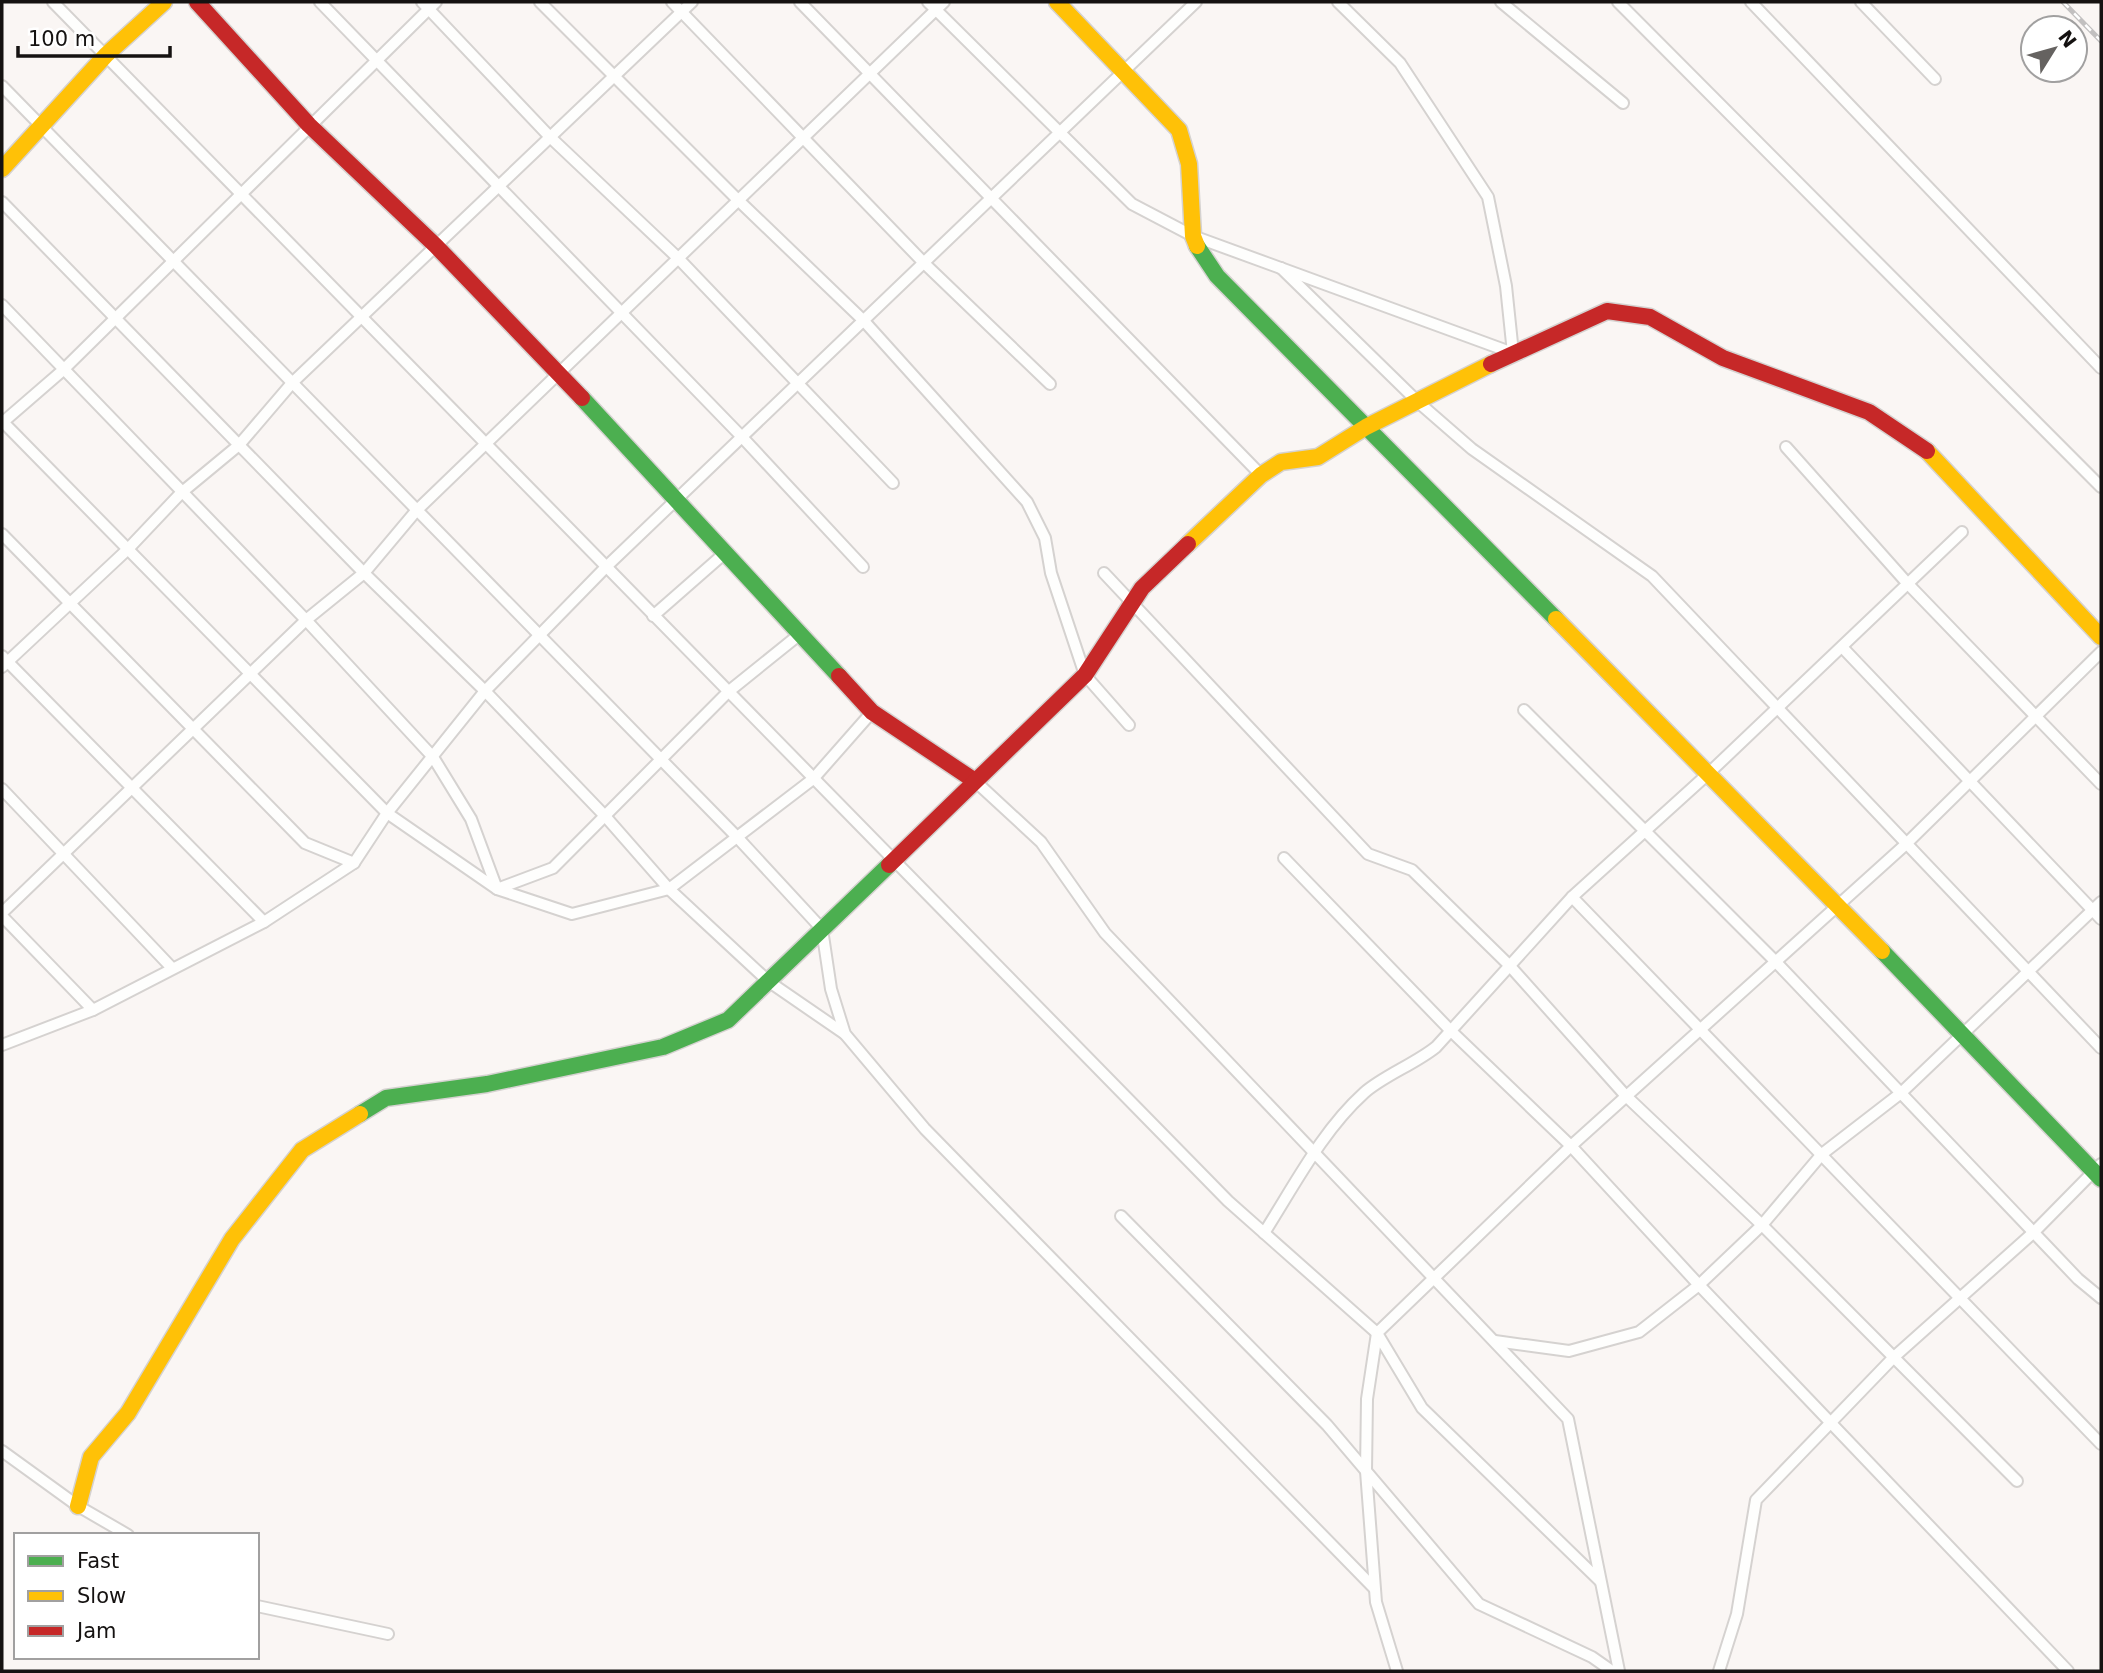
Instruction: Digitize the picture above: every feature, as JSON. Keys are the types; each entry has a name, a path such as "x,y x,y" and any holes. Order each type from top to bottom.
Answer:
{"street":[{"path":"53,2 1218,1191 1377,1333 1422,1408 1600,1581"},
{"path":"2,169 106,55 164,2"},
{"path":"197,2 309,125 436,246 678,499 872,712 975,781 1041,842 1105,933 1569,1419 1619,1671"},
{"path":"320,2 742,437 863,567"},
{"path":"540,2 738,200 864,321 1027,502 1045,538 1051,573 1085,675 1129,725"},
{"path":"672,2 925,264 1050,384"},
{"path":"264,922 4,661 71,604 128,550 181,494 239,444 292,383 692,2"},
{"path":"800,2 1261,475"},
{"path":"1056,2 1179,130 1185,145 1193,236 1199,252 1217,276 2099,1171 1894,1357 1756,1500 1737,1614 1719,1671"},
{"path":"2,1045 93,1010 170,967 264,922 354,863 387,813 485,691 606,567 1125,73 1196,2"},
{"path":"1338,2 1400,63 1488,197 1507,286 1513,353"},
{"path":"1501,2 1623,103"},
{"path":"1618,2 2101,487"},
{"path":"1751,2 2101,368"},
{"path":"1861,2 1935,79"},
{"path":"872,712 813,779 669,889 572,914 497,889 387,813 2,422 62,370 377,60 429,4 550,137 678,258 893,483"},
{"path":"93,1010 2,915 306,620 364,573 416,511 870,72 936,4 1132,204 1193,236 1513,353"},
{"path":"2,86 737,837 822,929 831,989 845,1034"},
{"path":"2,202 364,573 485,691 605,816 669,889 768,981 845,1034 925,1129 1374,1587"},
{"path":"1280,268 1418,402 1472,449 1653,576 1905,845 2101,1048"},
{"path":"2,305 181,494 306,620 433,757 471,819 497,889"},
{"path":"78,1506 91,1457 128,1413 232,1239 302,1150 386,1098 487,1084 663,1047 728,1020 1085,675 1142,588 1261,475 1281,462 1318,457 1366,427 1513,353 1607,311 1650,317 1723,358 1869,412 1934,456 2101,637"},
{"path":"1786,447 1908,584 2101,784"},
{"path":"1264,1233 1316,1154 1365,1092 1413,1065 1437,1047 1572,897 1709,774 1962,532"},
{"path":"2,534 305,843 354,863"},
{"path":"653,616 726,552"},
{"path":"1104,573 1368,854 1412,870 1509,965 1626,1096 1762,1225 2018,1481"},
{"path":"497,889 553,868 728,692 800,634"},
{"path":"1494,1341 1569,1351 1639,1332 1699,1285 1762,1225 1822,1154 1901,1093 2099,911 1842,647"},
{"path":"1396,1671 1376,1602 1366,1471 1367,1399 1377,1333 1571,1146 1774,960 1905,845 2101,652"},
{"path":"1524,710 1774,960 2078,1279 2101,1298"},
{"path":"2,789 170,967"},
{"path":"1284,858 1451,1031 1571,1146 1699,1285 2068,1671"},
{"path":"1572,897 2101,1444"},
{"path":"1121,1216 1327,1425 1479,1604 1592,1657 1612,1671"},
{"path":"2,1451 78,1506 125,1533"},
{"path":"259,1606 388,1634"}],"railway":[{"path":"2063,2 2101,41"}],"traffic: fast":[{"path":"1197,246 1217,276 1556,619"},
{"path":"582,398 839,676"},
{"path":"360,1114 386,1098 487,1084 663,1047 728,1020 889,865"},
{"path":"1882,951 2101,1179"}],"traffic: slow":[{"path":"2,169 106,55 164,2"},
{"path":"1057,2 1179,130 1189,164 1193,236 1197,246"},
{"path":"1188,544 1261,475 1281,462 1318,457 1366,427 1491,364"},
{"path":"1927,451 2101,637"},
{"path":"1556,619 1882,951"},
{"path":"78,1506 91,1457 128,1413 232,1239 302,1150 360,1114"}],"traffic: jam":[{"path":"197,2 309,125 436,246 582,398"},
{"path":"1491,364 1607,311 1650,317 1723,358 1869,412 1927,451"},
{"path":"889,865 1085,675 1142,588 1188,544"},
{"path":"839,676 872,712 975,781"}]}
